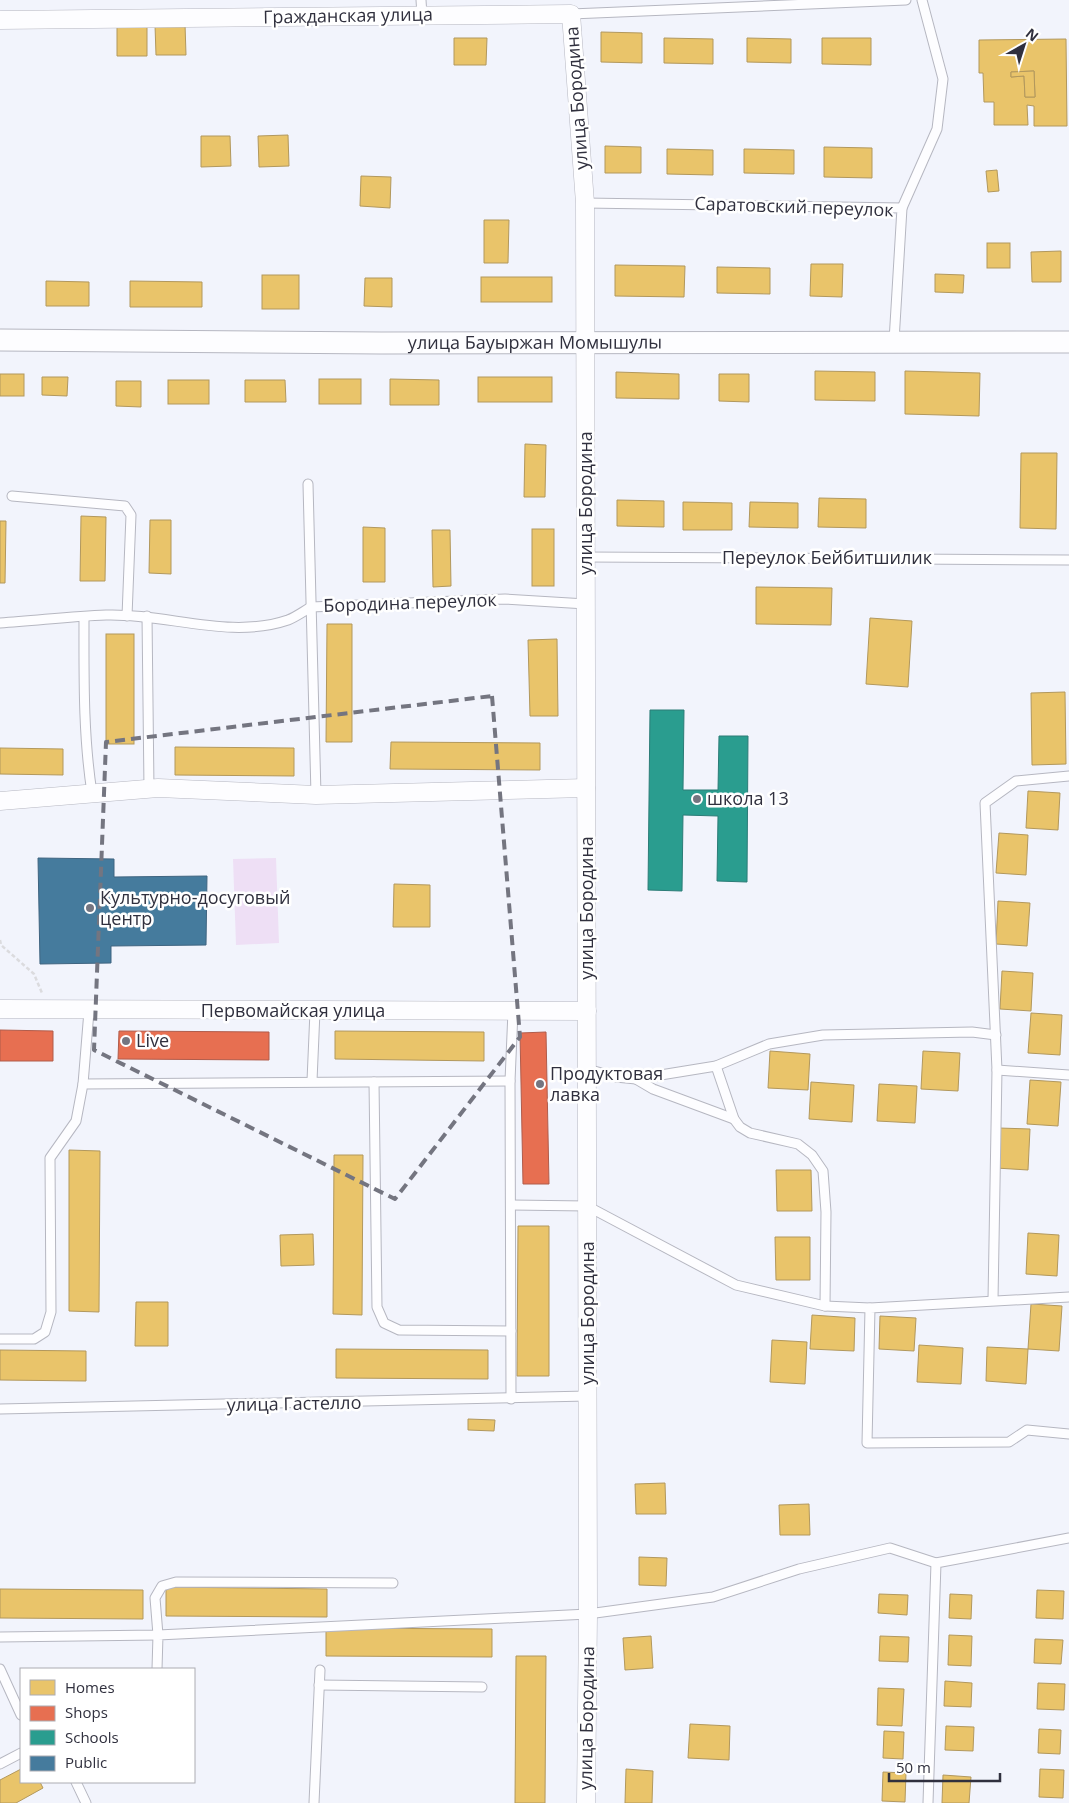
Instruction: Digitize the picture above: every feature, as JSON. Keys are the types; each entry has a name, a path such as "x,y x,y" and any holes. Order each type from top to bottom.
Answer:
{"street":[{"name":"Гражданская улица","path":"0,20 422,8 571,14"},
{"name":"улица Бородина","path":"571,14 586,203 588,1069 586,1803"},
{"name":"улица Бауыржан Момышулы","path":"0,340 381,343 585,341 1069,342"},
{"path":"0,800 149,789 316,795 586,788"},
{"name":"Первомайская улица","path":"0,1009 49,1008 89,1011 587,1011"}],"lane":[{"path":"728,8 734,0"},
{"name":"Гражданская улица","path":"571,14 906,0"},
{"path":"902,208 937,130 943,79 922,0"},
{"name":"Саратовский переулок","path":"586,203 902,208 894,341"},
{"path":"308,484 316,795"},
{"path":"12,496 125,506 131,515 127,616"},
{"name":"Переулок Бейбитшилик","path":"586,557 1069,560"},
{"name":"Бородина переулок","path":"0,623 84,617 147,616 207,626 263,626 290,620 311,607 505,599 586,604"},
{"path":"147,616 149,789"},
{"path":"84,617 84,709 87,760 92,793"},
{"path":"993,1300 997,1070 985,803 1016,781 1069,776"},
{"path":"0,1339 34,1339 45,1332 51,1312 50,1158 76,1122 83,1084 89,1011"},
{"path":"312,1082 315,1011"},
{"path":"511,1399 510,1082 513,1011"},
{"path":"588,1069 616,1077 636,1079 716,1066 769,1044 824,1035 972,1032 996,1035"},
{"path":"716,1066 734,1119"},
{"path":"997,1070 1069,1075"},
{"path":"636,1079 668,1096 734,1119 750,1133 798,1144 812,1155 823,1171 826,1212 825,1306"},
{"path":"374,1082 377,1307 384,1323 399,1330 511,1331"},
{"path":"83,1084 510,1082"},
{"path":"511,1205 587,1206 628,1230 736,1285 825,1306 870,1308 1069,1297"},
{"path":"870,1308 867,1443 1008,1442 1028,1430 1069,1434"},
{"name":"улица Гастелло","path":"0,1409 588,1396"},
{"path":"0,1637 158,1635 588,1614 713,1597 799,1569 890,1548 936,1562 1069,1538"},
{"path":"928,1803 936,1562"},
{"path":"157,1668 158,1635 155,1598 162,1586 176,1582 394,1583"},
{"path":"0,1669 20,1713"},
{"path":"314,1803 320,1670"},
{"path":"319,1685 482,1687"},
{"path":"0,1764 20,1754"},
{"path":"76,1783 86,1803"}],"path":[{"path":"0,940 1,945 34,974 49,1008"}],"highlighted area":[{"path":"492,696 520,1037 395,1199 94,1050 106,742"}],"shaded area":[{"path":"276,858 279,943 236,945 233,859"}],"building: Homes":[{"path":"185,24 186,55 156,55 155,25"},
{"path":"147,25 147,56 117,56 117,26"},
{"path":"601,32 642,33 642,63 601,62"},
{"path":"454,38 487,38 486,65 454,65"},
{"path":"664,38 713,39 713,64 664,63"},
{"path":"747,38 791,39 791,63 747,62"},
{"path":"822,38 871,38 871,65 822,64"},
{"path":"1066,39 1067,126 1034,126 1034,106 1027,105 1028,125 994,125 994,102 984,102 983,73 979,73 979,40","holes":["1034,71 1035,97 1025,97 1024,76 1011,77 1011,72"]},
{"path":"1034,71 1035,97 1025,97 1024,76 1011,77 1011,72"},
{"path":"288,135 289,166 259,167 258,136"},
{"path":"201,136 230,136 231,166 201,167"},
{"path":"605,146 641,147 641,173 605,173"},
{"path":"824,147 872,148 872,178 824,177"},
{"path":"667,149 713,150 713,175 667,174"},
{"path":"744,149 794,150 794,174 744,173"},
{"path":"997,170 999,191 988,192 986,171"},
{"path":"361,176 391,177 390,208 360,206"},
{"path":"484,220 509,220 508,263 484,263"},
{"path":"987,243 1010,243 1010,268 987,268"},
{"path":"1061,251 1061,282 1032,282 1031,252"},
{"path":"811,264 843,264 842,297 810,296"},
{"path":"615,265 685,266 684,297 615,296"},
{"path":"717,267 770,268 770,294 717,293"},
{"path":"935,274 964,275 963,293 935,292"},
{"path":"262,275 299,275 299,309 262,309"},
{"path":"481,277 552,277 552,302 481,302"},
{"path":"365,278 392,278 392,307 364,306"},
{"path":"46,281 89,282 89,306 46,306"},
{"path":"130,281 202,282 202,307 130,307"},
{"path":"815,371 875,372 875,401 815,400"},
{"path":"905,371 980,373 979,416 905,414"},
{"path":"616,372 679,374 679,399 616,398"},
{"path":"0,374 24,374 24,396 0,396"},
{"path":"719,374 749,374 749,402 719,401"},
{"path":"42,377 68,377 67,396 42,395"},
{"path":"478,377 552,377 552,402 478,402"},
{"path":"319,379 361,379 361,404 319,404"},
{"path":"390,379 439,380 439,405 390,405"},
{"path":"168,380 209,380 209,404 168,404"},
{"path":"245,380 285,380 286,402 245,402"},
{"path":"116,381 141,381 141,407 116,406"},
{"path":"525,444 546,445 545,497 524,497"},
{"path":"1021,453 1057,453 1056,529 1020,528"},
{"path":"819,498 866,499 866,528 818,527"},
{"path":"617,500 664,501 664,527 617,526"},
{"path":"683,502 732,503 732,530 683,530"},
{"path":"750,502 798,503 798,528 749,527"},
{"path":"81,516 106,517 105,581 80,581"},
{"path":"150,520 171,520 171,574 149,573"},
{"path":"0,521 6,521 5,583 0,583"},
{"path":"363,527 385,528 385,582 363,582"},
{"path":"532,529 554,529 554,586 532,586"},
{"path":"432,530 450,530 451,586 433,587"},
{"path":"756,587 832,588 831,625 756,624"},
{"path":"870,618 912,621 908,687 866,684"},
{"path":"327,624 352,624 352,742 326,742"},
{"path":"106,634 134,634 134,744 106,744"},
{"path":"557,639 558,716 530,716 528,640"},
{"path":"1065,692 1066,764 1032,765 1031,693"},
{"path":"391,742 540,743 540,770 390,769"},
{"path":"175,747 294,748 294,776 175,775"},
{"path":"0,748 63,749 63,775 0,774"},
{"path":"1028,791 1060,793 1058,830 1026,828"},
{"path":"999,833 1028,835 1026,875 996,873"},
{"path":"394,884 430,885 430,927 393,927"},
{"path":"998,901 1030,903 1027,946 996,944"},
{"path":"1002,971 1033,973 1031,1011 1000,1009"},
{"path":"1031,1013 1062,1015 1060,1055 1028,1053"},
{"path":"335,1031 484,1032 484,1061 335,1059"},
{"path":"770,1051 810,1054 808,1090 768,1088"},
{"path":"923,1051 960,1053 958,1091 921,1089"},
{"path":"1030,1080 1061,1082 1058,1126 1027,1124"},
{"path":"811,1082 854,1085 852,1122 809,1119"},
{"path":"879,1084 917,1086 915,1123 877,1121"},
{"path":"999,1128 1030,1129 1028,1170 996,1168"},
{"path":"69,1150 100,1151 99,1312 69,1311"},
{"path":"334,1155 363,1155 362,1315 333,1314"},
{"path":"776,1170 811,1170 812,1211 777,1211"},
{"path":"518,1226 549,1226 549,1376 517,1376"},
{"path":"1028,1233 1059,1235 1057,1276 1026,1274"},
{"path":"313,1234 314,1265 281,1266 280,1235"},
{"path":"775,1237 810,1237 810,1280 776,1280"},
{"path":"136,1302 168,1302 168,1346 135,1346"},
{"path":"1031,1304 1062,1306 1059,1351 1028,1349"},
{"path":"812,1315 855,1318 854,1351 810,1349"},
{"path":"880,1316 916,1318 914,1351 879,1349"},
{"path":"772,1340 807,1342 805,1384 770,1382"},
{"path":"919,1345 963,1348 961,1384 917,1382"},
{"path":"987,1347 1028,1349 1026,1384 986,1381"},
{"path":"336,1349 488,1350 488,1379 336,1378"},
{"path":"0,1350 86,1351 86,1381 0,1380"},
{"path":"468,1419 495,1420 494,1431 468,1430"},
{"path":"665,1483 666,1514 636,1514 635,1484"},
{"path":"809,1504 810,1535 780,1535 779,1505"},
{"path":"639,1557 667,1558 666,1586 639,1585"},
{"path":"166,1587 327,1589 327,1617 166,1616"},
{"path":"0,1589 143,1590 143,1619 0,1618"},
{"path":"1037,1590 1064,1591 1063,1619 1036,1618"},
{"path":"879,1594 908,1595 907,1615 878,1613"},
{"path":"950,1594 972,1595 971,1619 949,1618"},
{"path":"326,1628 492,1629 492,1657 326,1656"},
{"path":"949,1635 972,1636 971,1666 948,1665"},
{"path":"651,1636 653,1668 625,1670 623,1638"},
{"path":"880,1636 909,1637 908,1662 879,1661"},
{"path":"1035,1639 1063,1640 1061,1664 1034,1663"},
{"path":"516,1656 546,1656 545,1803 515,1803"},
{"path":"945,1681 972,1683 971,1707 944,1706"},
{"path":"1038,1683 1065,1684 1064,1710 1037,1709"},
{"path":"878,1688 904,1689 902,1726 877,1725"},
{"path":"690,1724 730,1726 729,1760 688,1758"},
{"path":"946,1726 974,1727 973,1751 945,1750"},
{"path":"1039,1729 1061,1730 1060,1754 1038,1753"},
{"path":"884,1731 904,1732 903,1759 883,1758"},
{"path":"626,1769 653,1771 652,1803 625,1803"},
{"path":"1040,1769 1064,1770 1063,1798 1039,1797"},
{"path":"20,1770 20,1783 40,1783 43,1788 16,1803 0,1803 0,1780"},
{"path":"883,1772 906,1773 905,1802 882,1801"},
{"path":"943,1775 971,1777 969,1803 942,1803"}],"building: Shops":[{"path":"0,1030 53,1031 53,1061 0,1061"},
{"path":"119,1031 269,1032 269,1060 118,1059"},
{"path":"546,1032 549,1184 523,1184 520,1033"}],"building: Schools":[{"path":"650,710 684,710 683,790 718,790 719,736 748,736 747,882 717,881 718,816 683,815 682,891 648,890"}],"building: Public":[{"path":"38,858 114,859 114,877 207,876 206,945 111,946 111,963 40,964"}],"place":[{"name":"школа 13","path":"697,799"},
{"name":"Культурно-досуговый центр","path":"90,908"},
{"name":"Live","path":"126,1041"},
{"name":"Продуктовая лавка","path":"540,1084"}]}
